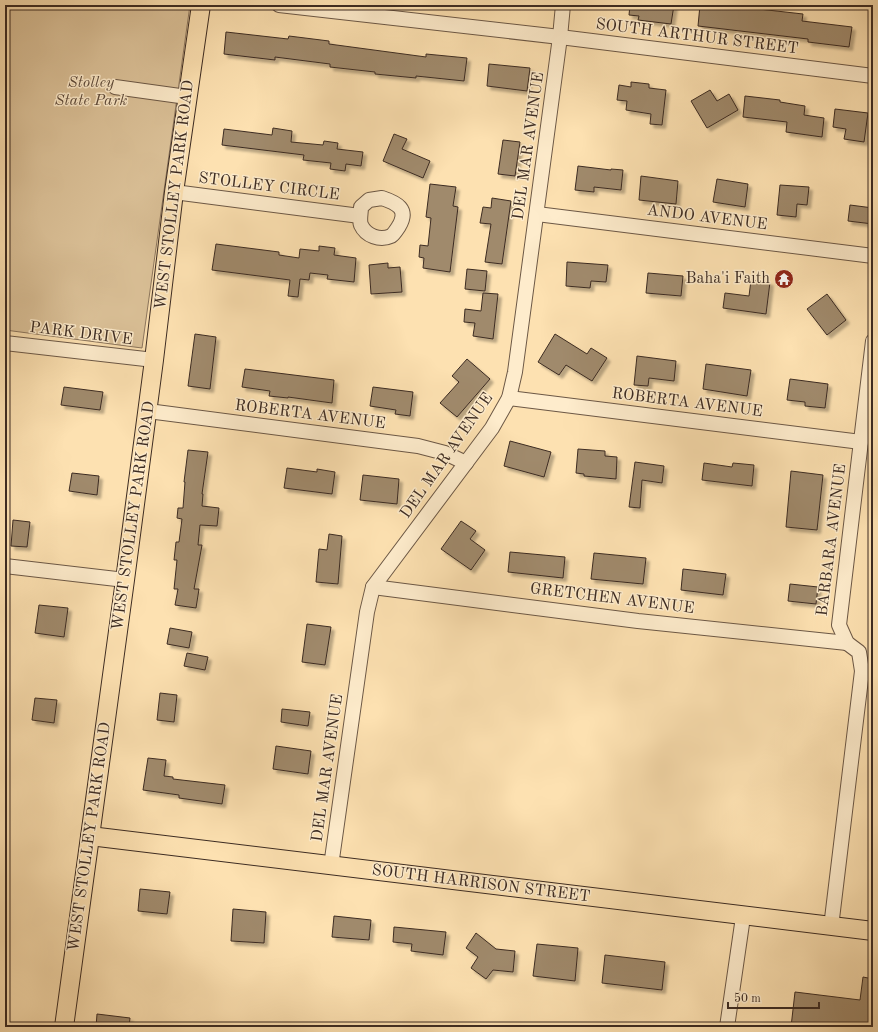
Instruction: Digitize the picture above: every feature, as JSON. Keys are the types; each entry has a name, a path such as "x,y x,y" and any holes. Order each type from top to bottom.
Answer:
{"main road":[{"name":"WEST STOLLEY PARK ROAD","path":"64,1027 148,411 174,192 201,5"},
{"name":"SOUTH HARRISON STREET","path":"90,836 873,931"}],"street":[{"name":"SOUTH ARTHUR STREET","path":"279,5 560,37 873,76"},
{"name":"DEL MAR AVENUE","path":"331,866 367,612 373,587 492,428 509,398 515,372 537,214 563,5"},
{"path":"115,87 187,97"},
{"name":"STOLLEY CIRCLE","path":"174,192 360,216"},
{"name":"ANDO AVENUE","path":"537,214 873,256"},
{"name":"BARBARA AVENUE","path":"831,927 862,671 859,652 847,643 839,625 873,340"},
{"name":"PARK DRIVE","path":"5,343 154,360"},
{"name":"ROBERTA AVENUE","path":"509,398 861,442"},
{"name":"ROBERTA AVENUE","path":"148,411 418,446 445,453 466,463"},
{"path":"5,566 125,580"},
{"name":"GRETCHEN AVENUE","path":"373,587 638,621 847,643"},
{"path":"727,1027 743,916"}],"green space":[{"name":"Stolley State Park","path":"5,5 190,5 142,348 5,330"}],"building":[{"path":"630,5 674,5 671,24 638,20 639,16 629,15"},
{"path":"700,5 723,5 803,14 802,21 852,27 849,47 808,42 808,39 698,26"},
{"path":"226,32 288,39 289,36 329,41 329,44 426,57 426,54 467,58 464,81 416,76 416,78 375,74 375,72 330,67 330,64 275,57 275,60 224,54"},
{"path":"489,64 530,68 527,91 487,86"},
{"path":"631,82 649,84 649,88 666,90 662,125 650,124 651,114 626,110 627,101 617,100 619,85 631,87"},
{"path":"710,90 717,101 729,94 738,110 707,128 691,101"},
{"path":"745,96 780,100 780,102 805,106 804,115 824,118 822,137 786,132 787,122 743,117"},
{"path":"835,109 868,113 864,142 844,139 846,129 833,127"},
{"path":"273,128 292,131 291,142 323,145 324,141 338,143 337,149 363,152 361,166 346,164 345,171 330,169 331,163 303,160 304,155 222,145 224,129 272,135"},
{"path":"394,134 407,139 402,149 430,161 423,178 383,161"},
{"path":"503,140 520,142 515,176 498,174"},
{"path":"578,166 623,170 621,190 594,187 594,192 575,190"},
{"path":"641,176 678,181 676,204 639,200"},
{"path":"717,179 748,184 745,207 713,202"},
{"path":"430,184 456,187 453,206 458,207 450,272 423,268 424,258 419,257 420,245 428,246 431,218 426,217"},
{"path":"780,185 809,187 807,205 797,204 796,217 777,215"},
{"path":"492,198 511,201 502,264 485,262 491,224 480,223 483,207 491,208"},
{"path":"850,205 873,208 873,224 848,221"},
{"path":"216,244 279,252 279,255 299,258 300,249 319,251 319,246 335,248 334,255 356,258 354,282 327,279 328,275 310,273 309,280 300,279 298,297 288,296 290,280 212,270"},
{"path":"567,262 608,265 606,282 591,281 590,288 566,286"},
{"path":"388,263 388,268 400,267 402,292 371,294 369,265"},
{"path":"467,269 487,271 485,291 465,289"},
{"path":"648,273 683,276 681,296 646,293"},
{"path":"751,280 770,282 766,314 723,308 725,293 749,296"},
{"path":"483,293 498,294 493,339 473,336 475,323 464,322 465,309 481,311"},
{"path":"827,294 846,320 827,335 807,309"},
{"path":"195,334 216,337 210,389 188,386"},
{"path":"555,334 587,354 591,348 607,358 592,381 566,365 559,375 538,362"},
{"path":"637,356 676,361 674,381 649,378 648,386 634,385"},
{"path":"467,359 490,379 457,417 440,403 459,382 452,376"},
{"path":"706,364 751,370 747,396 703,389"},
{"path":"245,369 334,380 332,403 269,396 270,391 242,387"},
{"path":"790,379 828,384 825,408 805,406 805,402 787,400"},
{"path":"64,387 103,392 100,410 61,405"},
{"path":"373,387 413,392 410,416 395,414 396,410 370,406"},
{"path":"510,441 551,452 544,477 504,466"},
{"path":"578,449 605,451 605,456 617,457 616,479 584,476 584,474 576,473"},
{"path":"188,450 208,452 202,494 202,506 219,508 217,526 200,525 198,545 202,545 194,589 199,589 196,608 175,605 178,589 174,589 177,560 174,560 176,542 179,542 182,519 177,518 178,508 183,508 184,482"},
{"path":"635,462 664,466 662,483 642,480 640,508 629,507"},
{"path":"704,463 732,467 733,463 754,465 752,486 702,480"},
{"path":"287,468 317,472 317,469 335,472 332,494 284,488"},
{"path":"791,471 823,475 817,530 786,527"},
{"path":"72,473 99,476 97,495 69,491"},
{"path":"363,475 399,479 397,504 360,500"},
{"path":"13,520 30,522 27,547 11,546"},
{"path":"461,521 476,531 470,539 485,550 471,570 441,549"},
{"path":"329,534 342,536 338,584 316,582 319,549 327,550"},
{"path":"510,552 565,557 563,578 508,572"},
{"path":"594,553 646,558 643,584 591,579"},
{"path":"683,569 726,574 723,595 681,590"},
{"path":"790,584 818,587 816,604 788,601"},
{"path":"39,605 68,608 64,637 35,633"},
{"path":"307,624 331,627 325,665 302,662"},
{"path":"170,628 192,632 189,648 167,644"},
{"path":"187,653 208,657 205,670 184,666"},
{"path":"160,693 177,695 174,722 157,720"},
{"path":"35,698 57,700 54,723 32,720"},
{"path":"282,709 310,712 308,726 281,722"},
{"path":"276,746 311,751 308,774 273,769"},
{"path":"148,758 166,760 164,776 173,777 173,779 225,785 222,804 179,798 179,795 143,790"},
{"path":"140,889 170,892 167,914 138,911"},
{"path":"233,909 266,912 264,943 231,941"},
{"path":"334,916 371,920 369,940 332,937"},
{"path":"394,927 446,932 443,955 411,951 412,944 393,942"},
{"path":"476,933 496,949 515,951 513,972 493,970 486,979 471,968 478,957 466,948"},
{"path":"537,944 578,948 575,981 533,976"},
{"path":"605,955 665,962 662,990 602,983"},
{"path":"863,977 873,979 873,1027 791,1027 795,992 860,1000"},
{"path":"97,1014 130,1018 129,1027 96,1027"}],"place":[{"name":"Baha'i Faith","path":"784,279"}]}
